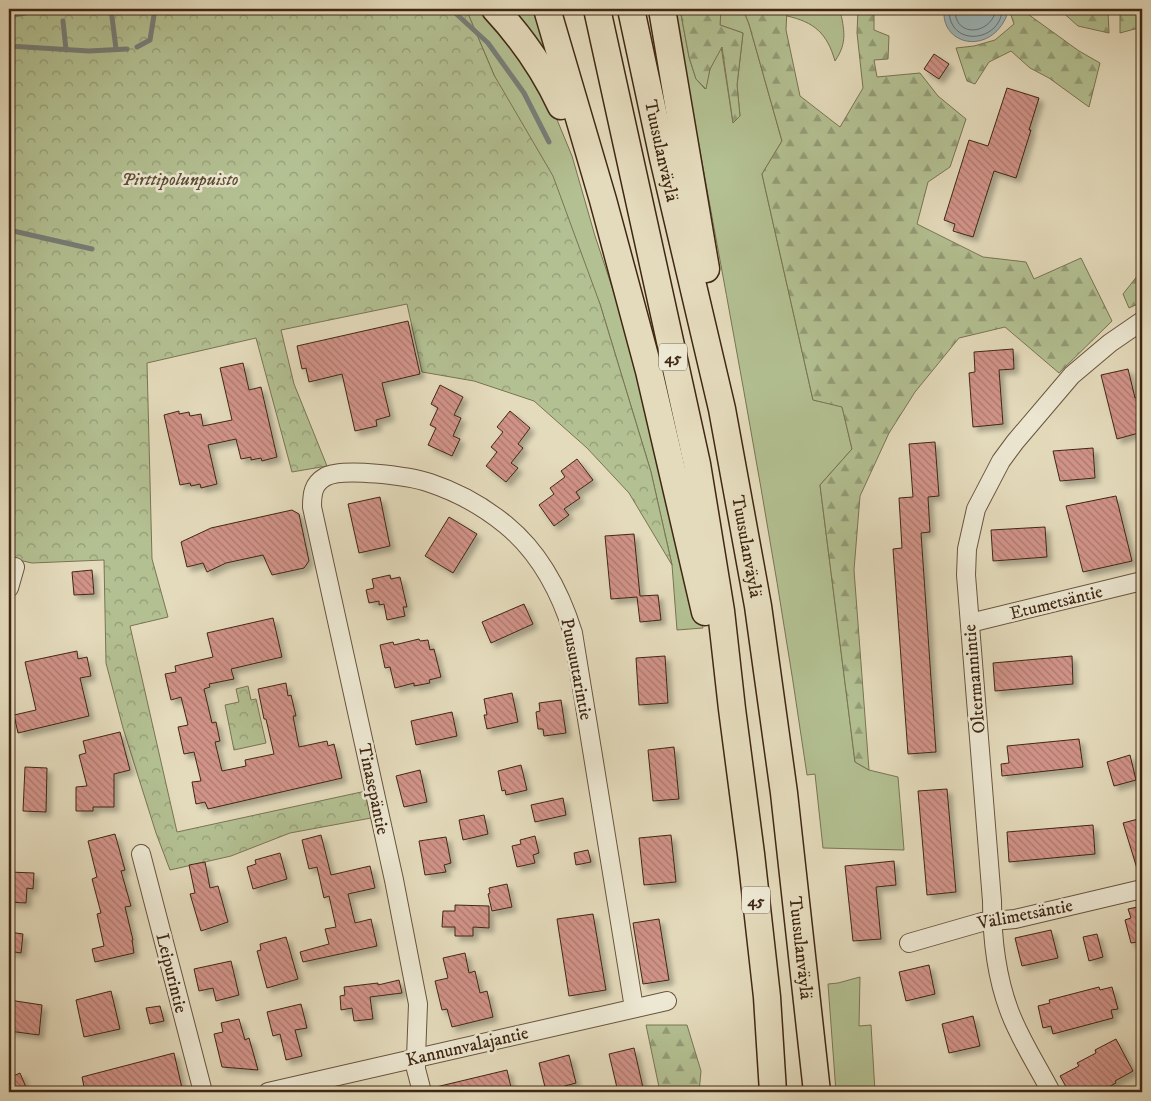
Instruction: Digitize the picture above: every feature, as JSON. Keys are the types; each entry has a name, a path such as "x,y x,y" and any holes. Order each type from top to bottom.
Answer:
{"highway":[{"path":"495,9 512,27 546,75 567,117 603,200"},
{"path":"547,9 603,200 649,371 711,639 732,709"},
{"name":"Tuusulanväylä","path":"597,9 697,464 721,611 751,854 766,997 773,1092"},
{"name":"Tuusulanväylä","path":"631,9 663,158 722,409 758,606 784,793 817,1092"},
{"path":"662,9 714,314 722,409"}],"street":[{"name":"Oltermannintie","path":"1051,1092 1009,1010 994,944 966,575 967,549 976,510 1001,461 1014,442 1072,375 1110,343 1142,320"},
{"name":"Puusuutarintie","path":"314,487 325,477 335,474 392,475 430,483 463,497 506,526 535,554 547,573 558,593 573,633 634,1008"},
{"name":"Tinasepäntie","path":"314,487 312,507 394,880 418,1004 416,1069 422,1092"},
{"path":"9,588 15,567"},
{"name":"Etumetsäntie","path":"970,624 1142,580"},
{"name":"Leipurintie","path":"141,854 203,1092"},
{"name":"Välimetsäntie","path":"909,942 982,922 1015,918 1142,889"},
{"name":"Kannunvalajantie","path":"268,1092 667,1001"}],"green space":[{"name":"Pirttipolunpuisto","path":"9,9 466,9 494,75 553,176 600,304 651,472 672,565 629,493 587,448 534,401 474,381 422,372 407,304 281,330 294,384 327,466 292,472 256,338 147,363 152,559 168,617 130,626 177,832 366,791 371,818 290,833 231,856 170,870 156,833 123,728 106,663 104,560 32,563 9,558"},
{"path":"466,9 481,9 488,16 546,93 572,156 595,236 636,359 688,553 703,628 677,630 672,565 651,472 600,304 494,75"},
{"path":"507,9 542,9 552,57"},
{"path":"674,9 680,9 689,57 696,79 705,89 710,69 721,46 733,123 740,116 737,85 743,33 720,25 721,9 743,9 749,24 782,141 762,174 813,400 842,406 852,449 820,485 855,762 869,770 898,777 904,850 823,848 815,774 807,775 761,487"},
{"path":"680,9 695,9 703,12 703,9 721,9 720,25 743,33 737,85 740,116 733,123 722,47 710,69 706,89 696,79 689,57"},
{"path":"743,9 787,9 786,30 800,96 840,127 863,88 857,33 858,9 871,9 874,11 874,30 889,36 888,59 874,60 877,77 920,73 938,96 966,119 950,167 928,182 917,224 983,257 1026,262 1034,279 1081,258 1112,321 1059,373 1005,327 959,338 915,392 889,433 860,496 854,570 869,770 855,762 820,485 852,449 842,407 813,400 762,174 782,141 749,24"},
{"path":"787,9 820,9 835,13 837,9 840,9 844,36 842,48 835,61 828,43 818,30 812,25 787,16"},
{"path":"1009,9 1022,9 1079,51 1100,63 1089,107 1049,78 1030,68 1011,51 989,62 975,84 967,81 956,48 974,46 995,40 1014,24"},
{"path":"1059,9 1084,9 1108,12 1109,33 1078,26"},
{"path":"1127,9 1142,9 1142,27 1120,33 1120,13"},
{"path":"1142,270 1142,302 1129,308 1123,294"},
{"path":"248,686 251,700 256,699 266,743 234,750 225,705 239,702 236,689"},
{"path":"860,977 859,1026 871,1025 875,1092 836,1092 828,984"},
{"path":"646,1025 687,1025 701,1071 699,1092 660,1092"}],"water":[{"path":"944,9 1007,9 1007,13 1003,23 995,33 985,39 965,41 956,37 949,30 945,21"}],"building":[{"path":"934,54 949,64 939,79 924,69"},
{"path":"1007,88 1039,98 1016,178 994,171 973,237 953,231 955,224 944,220 969,140 988,146"},
{"path":"408,321 420,374 382,383 390,416 376,420 377,426 355,431 342,374 309,382 306,368 302,369 297,346"},
{"path":"1013,349 1014,369 999,370 1003,424 973,427 969,373 975,372 974,352"},
{"path":"243,363 249,390 261,387 277,457 262,461 261,458 251,460 251,457 241,459 236,439 208,445 217,484 201,488 200,484 191,486 190,483 180,485 164,415 179,411 179,414 189,412 190,416 201,414 203,426 232,420 220,368"},
{"path":"1128,369 1135,398 1142,396 1142,432 1117,439 1101,375"},
{"path":"440,385 463,397 454,415 461,418 453,436 460,439 452,456 428,445 436,428 430,425 438,408 431,404"},
{"path":"510,411 530,428 518,444 523,448 511,463 518,468 506,482 486,466 497,452 491,447 503,432 497,427"},
{"path":"935,442 939,496 928,497 930,532 921,533 936,752 908,754 893,549 902,548 899,498 913,497 909,444"},
{"path":"1093,448 1095,478 1060,481 1053,451"},
{"path":"577,459 593,480 576,492 580,498 564,509 569,515 554,526 539,505 554,494 550,488 565,477 561,471"},
{"path":"1116,496 1132,561 1083,572 1066,506"},
{"path":"380,497 390,546 359,553 348,504"},
{"path":"292,510 299,514 309,561 304,568 272,575 263,555 226,563 207,572 203,563 187,567 181,542 211,528"},
{"path":"449,517 477,534 453,573 425,556"},
{"path":"1045,527 1047,557 993,561 991,530"},
{"path":"634,534 640,596 658,595 661,620 640,622 637,597 611,599 605,536"},
{"path":"92,570 94,594 74,595 72,572"},
{"path":"390,575 391,579 400,577 407,607 403,607 405,616 387,620 384,604 379,605 379,601 369,603 366,590 374,588 372,579"},
{"path":"524,604 533,624 491,643 482,622"},
{"path":"273,618 282,657 231,669 234,679 209,684 210,687 204,689 212,723 216,722 220,741 215,742 222,771 246,766 245,760 274,754 258,689 286,683 288,696 291,695 296,716 293,716 299,747 327,741 328,746 334,744 342,778 208,809 205,802 196,804 192,782 201,781 194,752 184,754 178,727 188,725 181,697 171,700 165,674 176,672 175,666 213,657 207,633"},
{"path":"419,639 420,641 428,640 430,650 434,649 441,677 429,680 430,683 414,686 414,683 395,688 390,667 385,668 380,645 393,642 394,645"},
{"path":"77,651 78,659 87,657 91,676 80,678 89,716 18,733 14,715 36,710 25,662"},
{"path":"665,656 668,703 639,705 636,658"},
{"path":"1072,656 1073,684 995,691 993,663"},
{"path":"512,693 518,722 487,729 484,715 487,715 484,699"},
{"path":"561,700 566,733 544,736 543,729 538,729 536,712 540,711 539,703"},
{"path":"452,712 457,736 416,745 411,721"},
{"path":"120,732 130,770 114,774 114,807 93,807 93,811 76,811 76,787 87,786 79,755 86,753 83,741"},
{"path":"1079,739 1083,767 1002,776 1001,764 1009,763 1007,746"},
{"path":"674,747 679,799 653,801 648,750"},
{"path":"1130,755 1136,780 1114,786 1107,762"},
{"path":"521,765 527,790 506,795 505,790 502,791 498,771"},
{"path":"25,767 47,768 46,812 23,811"},
{"path":"420,770 427,802 404,807 396,776"},
{"path":"947,789 956,892 927,895 918,791"},
{"path":"563,798 566,815 535,822 531,805"},
{"path":"484,815 488,834 463,840 459,820"},
{"path":"1142,818 1142,875 1139,875 1123,823"},
{"path":"1093,825 1095,854 1009,862 1007,832"},
{"path":"115,834 125,870 121,871 131,906 125,907 133,940 134,953 95,962 92,949 104,946 97,914 101,913 92,879 97,877 88,841"},
{"path":"321,835 331,875 370,866 375,888 348,894 355,923 371,919 377,946 303,962 300,952 329,944 325,929 336,927 329,896 324,898 317,867 309,869 302,840"},
{"path":"671,835 676,882 644,885 639,838"},
{"path":"535,836 539,853 533,855 535,863 517,867 512,846 521,844 520,840"},
{"path":"446,837 451,863 444,865 446,872 425,875 419,841"},
{"path":"588,850 591,862 576,865 574,853"},
{"path":"280,853 287,879 253,889 247,867 256,864 255,860"},
{"path":"894,861 896,885 876,887 881,939 853,941 845,866"},
{"path":"205,862 210,888 218,886 228,922 201,931 190,894 195,893 189,865"},
{"path":"9,872 34,873 33,889 27,888 26,903 9,902"},
{"path":"507,884 512,907 492,911 488,894 490,893 489,888"},
{"path":"455,905 489,906 489,928 473,927 473,936 455,936 455,927 442,927 443,911 455,911"},
{"path":"1142,906 1142,945 1138,946 1137,942 1131,943 1125,920 1131,918 1128,909"},
{"path":"593,914 606,990 569,996 557,919"},
{"path":"659,919 669,980 643,984 633,923"},
{"path":"1051,930 1058,958 1022,966 1015,938"},
{"path":"9,932 23,934 21,953 9,951"},
{"path":"1097,934 1103,957 1089,961 1083,937"},
{"path":"286,937 298,979 267,988 257,951 261,950 260,944"},
{"path":"465,953 469,973 475,971 480,993 487,991 493,1017 452,1027 447,1009 442,1010 435,981 448,978 443,958"},
{"path":"231,961 239,995 216,1001 213,988 199,991 194,969"},
{"path":"929,965 935,994 906,1001 899,972"},
{"path":"399,980 402,993 370,997 373,1019 354,1021 352,1008 341,1010 340,996 345,995 344,987 378,983 378,985"},
{"path":"1099,987 1100,990 1112,987 1118,1009 1111,1010 1113,1018 1053,1034 1051,1026 1043,1028 1038,1006 1050,1003 1049,1000"},
{"path":"111,991 120,1029 84,1037 76,1000"},
{"path":"9,1000 42,1005 39,1035 9,1031"},
{"path":"301,1004 307,1028 295,1030 302,1056 286,1060 280,1034 273,1036 267,1012"},
{"path":"160,1006 164,1021 150,1024 146,1008"},
{"path":"973,1016 980,1046 949,1053 942,1024"},
{"path":"239,1019 245,1040 249,1038 258,1070 222,1067 214,1034 223,1032 221,1023"},
{"path":"1116,1039 1133,1071 1099,1092 1069,1092 1060,1076 1079,1066 1077,1063 1096,1053 1095,1050"},
{"path":"634,1048 644,1092 618,1092 609,1054"},
{"path":"174,1053 182,1088 165,1092 85,1092 82,1077"},
{"path":"569,1055 576,1083 546,1091 539,1063"},
{"path":"507,1070 512,1092 437,1092 436,1087"},
{"path":"20,1073 28,1092 9,1092 9,1078"}],"waterway":[{"path":"9,16 46,9"},
{"path":"111,9 116,49"},
{"path":"137,47 150,40 155,9"},
{"path":"451,9 488,43 524,93 549,142"},
{"path":"63,21 66,50"},
{"path":"9,46 89,51 127,49"},
{"path":"9,230 92,249"}]}
